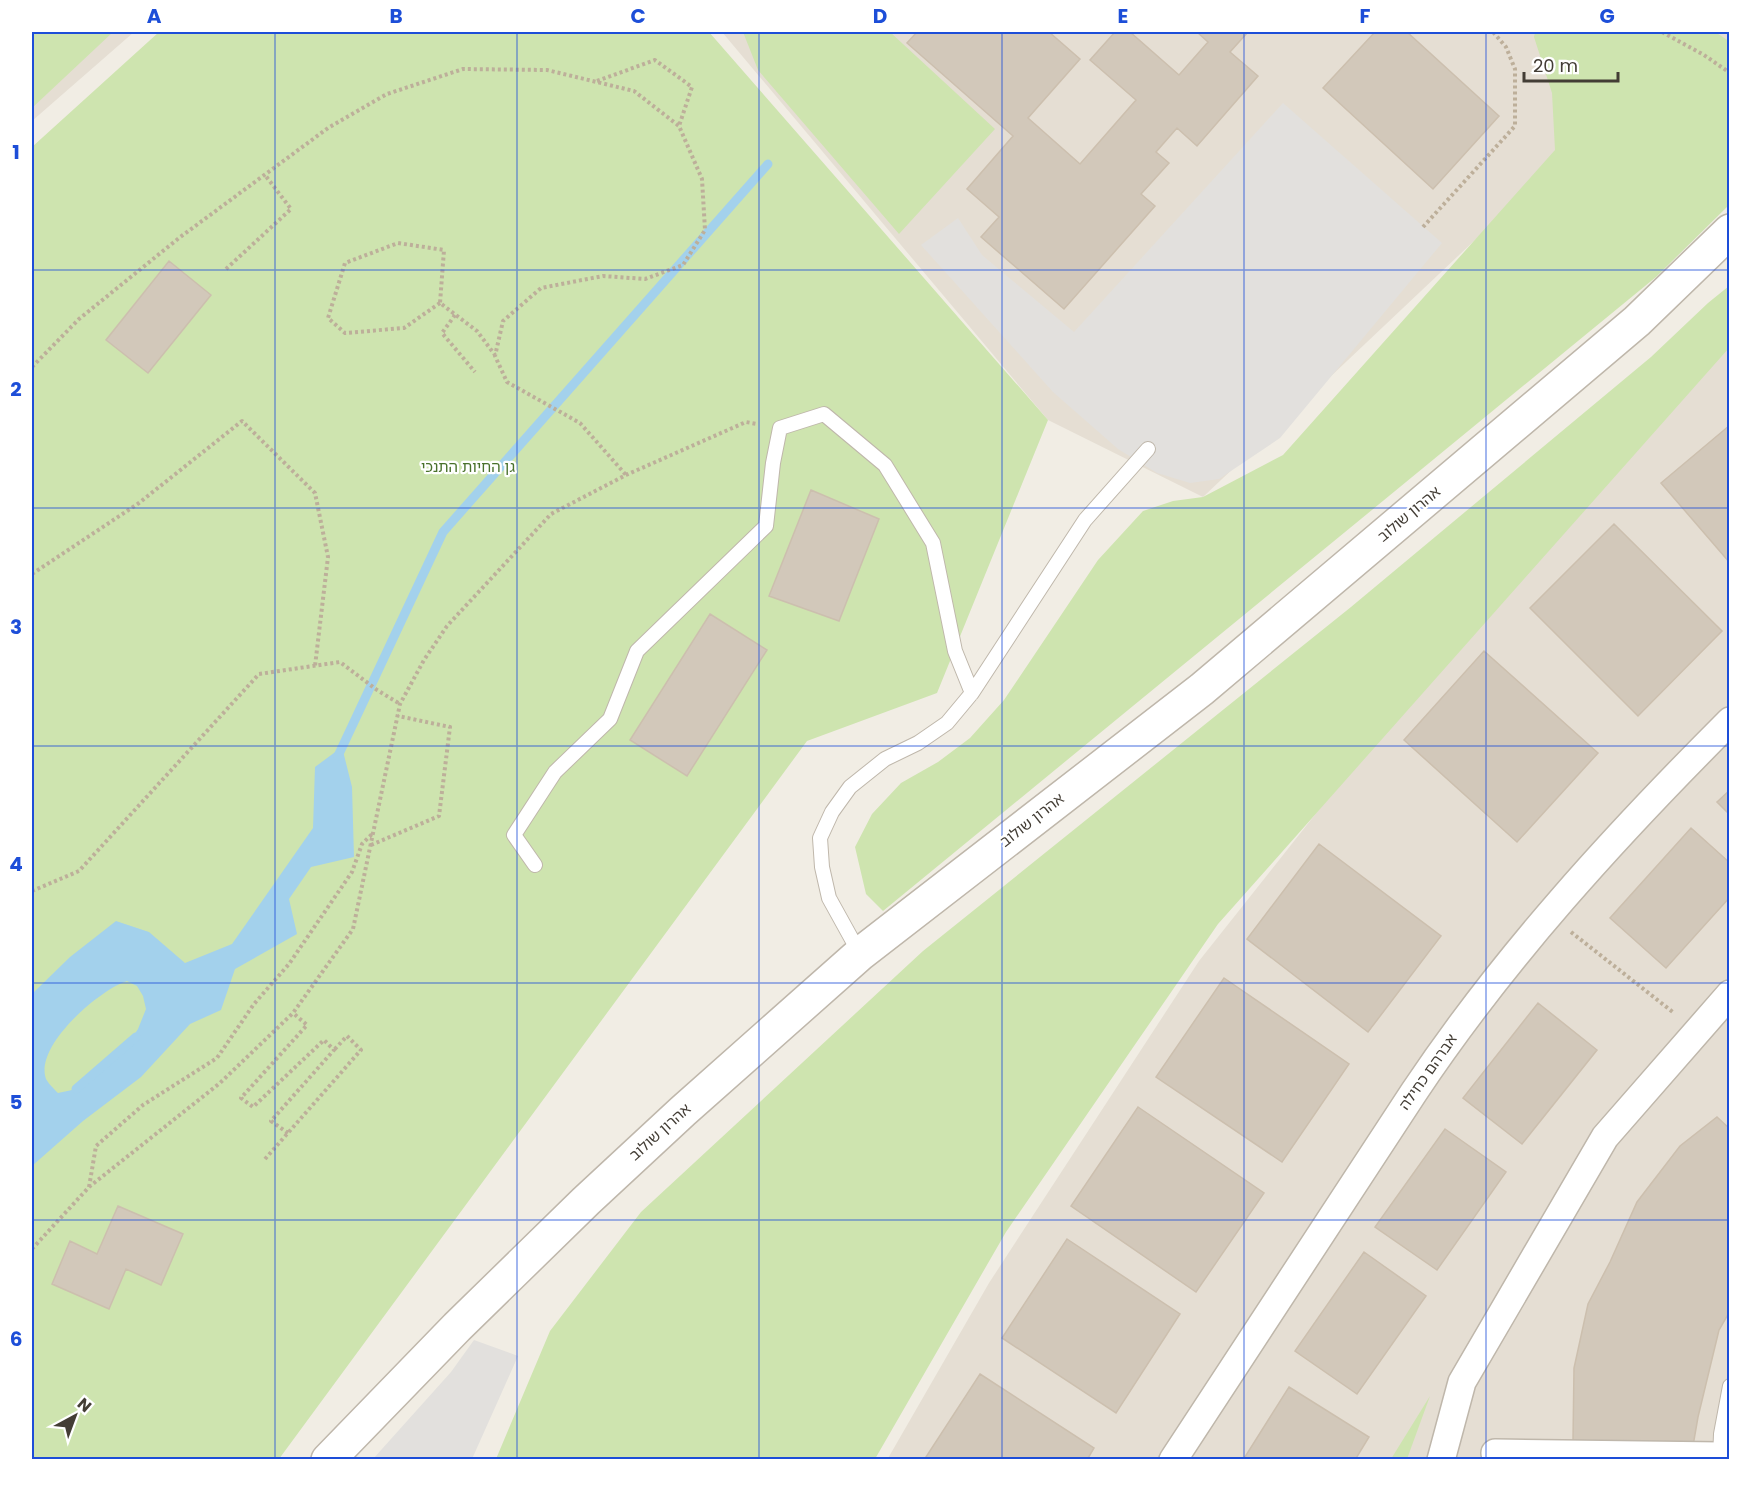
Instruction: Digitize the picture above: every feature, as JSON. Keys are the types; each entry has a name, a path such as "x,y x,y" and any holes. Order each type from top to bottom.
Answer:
{"street":[{"name":"אהרון שולוב","path":"328,1460 449,1335 586,1201 683,1111 860,954 1202,689 1638,321 1730,231"},
{"name":"אברהם כחילה","path":"1173,1460 1427,1071 1482,997 1550,915 1648,805 1730,721"},
{"path":"1441,1460 1462,1382 1605,1137 1730,994"},
{"name":"אהרון שולוב","path":"333,1460 355,1432"},
{"path":"1495,1453 1720,1458"}],"lane":[{"path":"535,865 514,835 555,772 610,719 637,651 766,526 773,463 780,428 824,414 885,465 933,543 955,651 972,693"},
{"path":"860,954 829,898 822,867 820,838 832,812 850,787 885,759 918,743 947,723 972,693 1085,520 1148,450"},
{"path":"1720,1458 1721,1434 1730,1386"}],"path":[{"path":"1423,227 1515,126 1515,69 1506,47 1493,32"},
{"path":"1662,32 1704,55 1730,73"},
{"path":"595,81 655,60 692,87 679,126"},
{"path":"32,367 80,320 179,238 328,128 387,94 463,69 547,70 634,91 679,126 702,179 705,230 683,265 645,279 603,276 541,288 503,321 495,356"},
{"path":"226,269 291,209 265,175"},
{"path":"398,243 444,250 440,303 404,328 345,333 328,318 345,263 398,243"},
{"path":"440,303 477,331 495,356 507,382 580,423 626,475"},
{"path":"455,315 442,333 475,372"},
{"path":"32,574 139,503 242,421 315,494 328,557 315,666"},
{"path":"32,1249 89,1187 220,1083 293,1013 353,929 400,704 424,660 447,627 551,514 626,475 746,422 780,428"},
{"path":"32,891 79,871 259,674 340,662 376,690 400,704"},
{"path":"371,845 439,816 450,727 398,716"},
{"path":"89,1187 96,1146 143,1105 217,1058 254,1004 289,964 352,872 362,844 373,833"},
{"path":"1550,915 1697,1031"},
{"path":"293,1013 307,1025 242,1098 253,1107 324,1040 334,1050"},
{"path":"265,1159 288,1133 361,1050 347,1036 271,1121 288,1133"}],"shaded area":[{"path":"32,32 134,32 32,121"},
{"path":"722,32 1729,32 1729,144 1603,119 1203,497 1048,420"},
{"path":"1283,103 1442,243 1280,438 1219,479 1190,483 1157,473 1118,449 1053,392 921,245 958,218 982,255 1074,332"},
{"path":"1729,335 1729,1459 887,1460 989,1283 1199,961 1390,720"},
{"path":"474,1340 518,1356 472,1459 373,1459 451,1372"}],"green space":[{"path":"32,32 113,32 32,108"},
{"name":"גן החיות התנכי","path":"159,32 709,32 1048,420 937,693 807,741 279,1459 32,1459 32,147"},
{"path":"743,32 890,32 995,129 899,234 758,70"},
{"path":"1535,32 1715,32 1729,41 1729,205 1656,277 883,911 866,894 855,847 872,814 901,783 938,762 970,738 1004,700 1098,560 1143,511 1173,501 1203,497 1283,455 1555,150 1552,93 1534,37"},
{"path":"1729,286 1729,348 1218,924 1006,1232 875,1459 496,1459 550,1331 641,1212 923,951 1351,607 1651,357"},
{"path":"1430,1396 1407,1459 1391,1459"}],"water":[{"path":"342,747 352,787 354,857 311,867 289,899 297,934 235,969 221,1010 190,1024 141,1077 83,1121 32,1166 32,994 70,957 116,921 149,932 185,963 232,944 313,828 315,767","holes":["127,981 137,986 143,996 146,1009 138,1029 124,1050 101,1063 91,1077 72,1090 58,1093 46,1079 45,1066 50,1051 59,1036 86,1007 115,986"]}],"building":[{"path":"917,32 1049,32 1080,59 1028,118 1080,164 1136,100 1090,60 1115,32 1130,32 1179,75 1208,42 1197,32 1248,32 1230,52 1258,76 1197,146 1177,128 1156,152 1169,163 1141,194 1155,206 1064,309 981,237 999,217 967,189 1013,136 907,43"},
{"path":"1375,32 1407,32 1499,116 1433,189 1323,88"},
{"path":"169,261 211,295 148,373 106,340"},
{"path":"1730,425 1730,563 1661,483"},
{"path":"811,490 879,519 839,621 769,596"},
{"path":"1614,524 1722,631 1638,716 1530,608"},
{"path":"710,614 767,650 687,776 630,740"},
{"path":"1484,651 1598,753 1517,842 1404,740"},
{"path":"1730,790 1730,815 1717,802"},
{"path":"1691,828 1730,863 1730,897 1666,968 1610,918"},
{"path":"1319,844 1441,936 1368,1032 1247,939"},
{"path":"1224,978 1349,1064 1282,1162 1156,1077"},
{"path":"1538,1003 1597,1050 1522,1144 1463,1098"},
{"path":"1138,1107 1264,1193 1196,1292 1071,1206"},
{"path":"1717,1117 1730,1129 1730,1311 1719,1330 1693,1446 1573,1440 1574,1368 1588,1304 1637,1202 1680,1146"},
{"path":"1445,1129 1506,1172 1437,1270 1375,1227"},
{"path":"118,1206 183,1234 161,1285 126,1269 109,1309 52,1284 70,1241 97,1254"},
{"path":"1067,1239 1180,1314 1116,1413 1002,1338"},
{"path":"1364,1252 1426,1296 1357,1394 1295,1351"},
{"path":"980,1374 1094,1448 1087,1460 924,1460"},
{"path":"1289,1387 1369,1437 1355,1460 1243,1460"}],"waterway":[{"path":"338,756 443,532 768,164"},
{"path":"76,1089 136,1037"}]}
